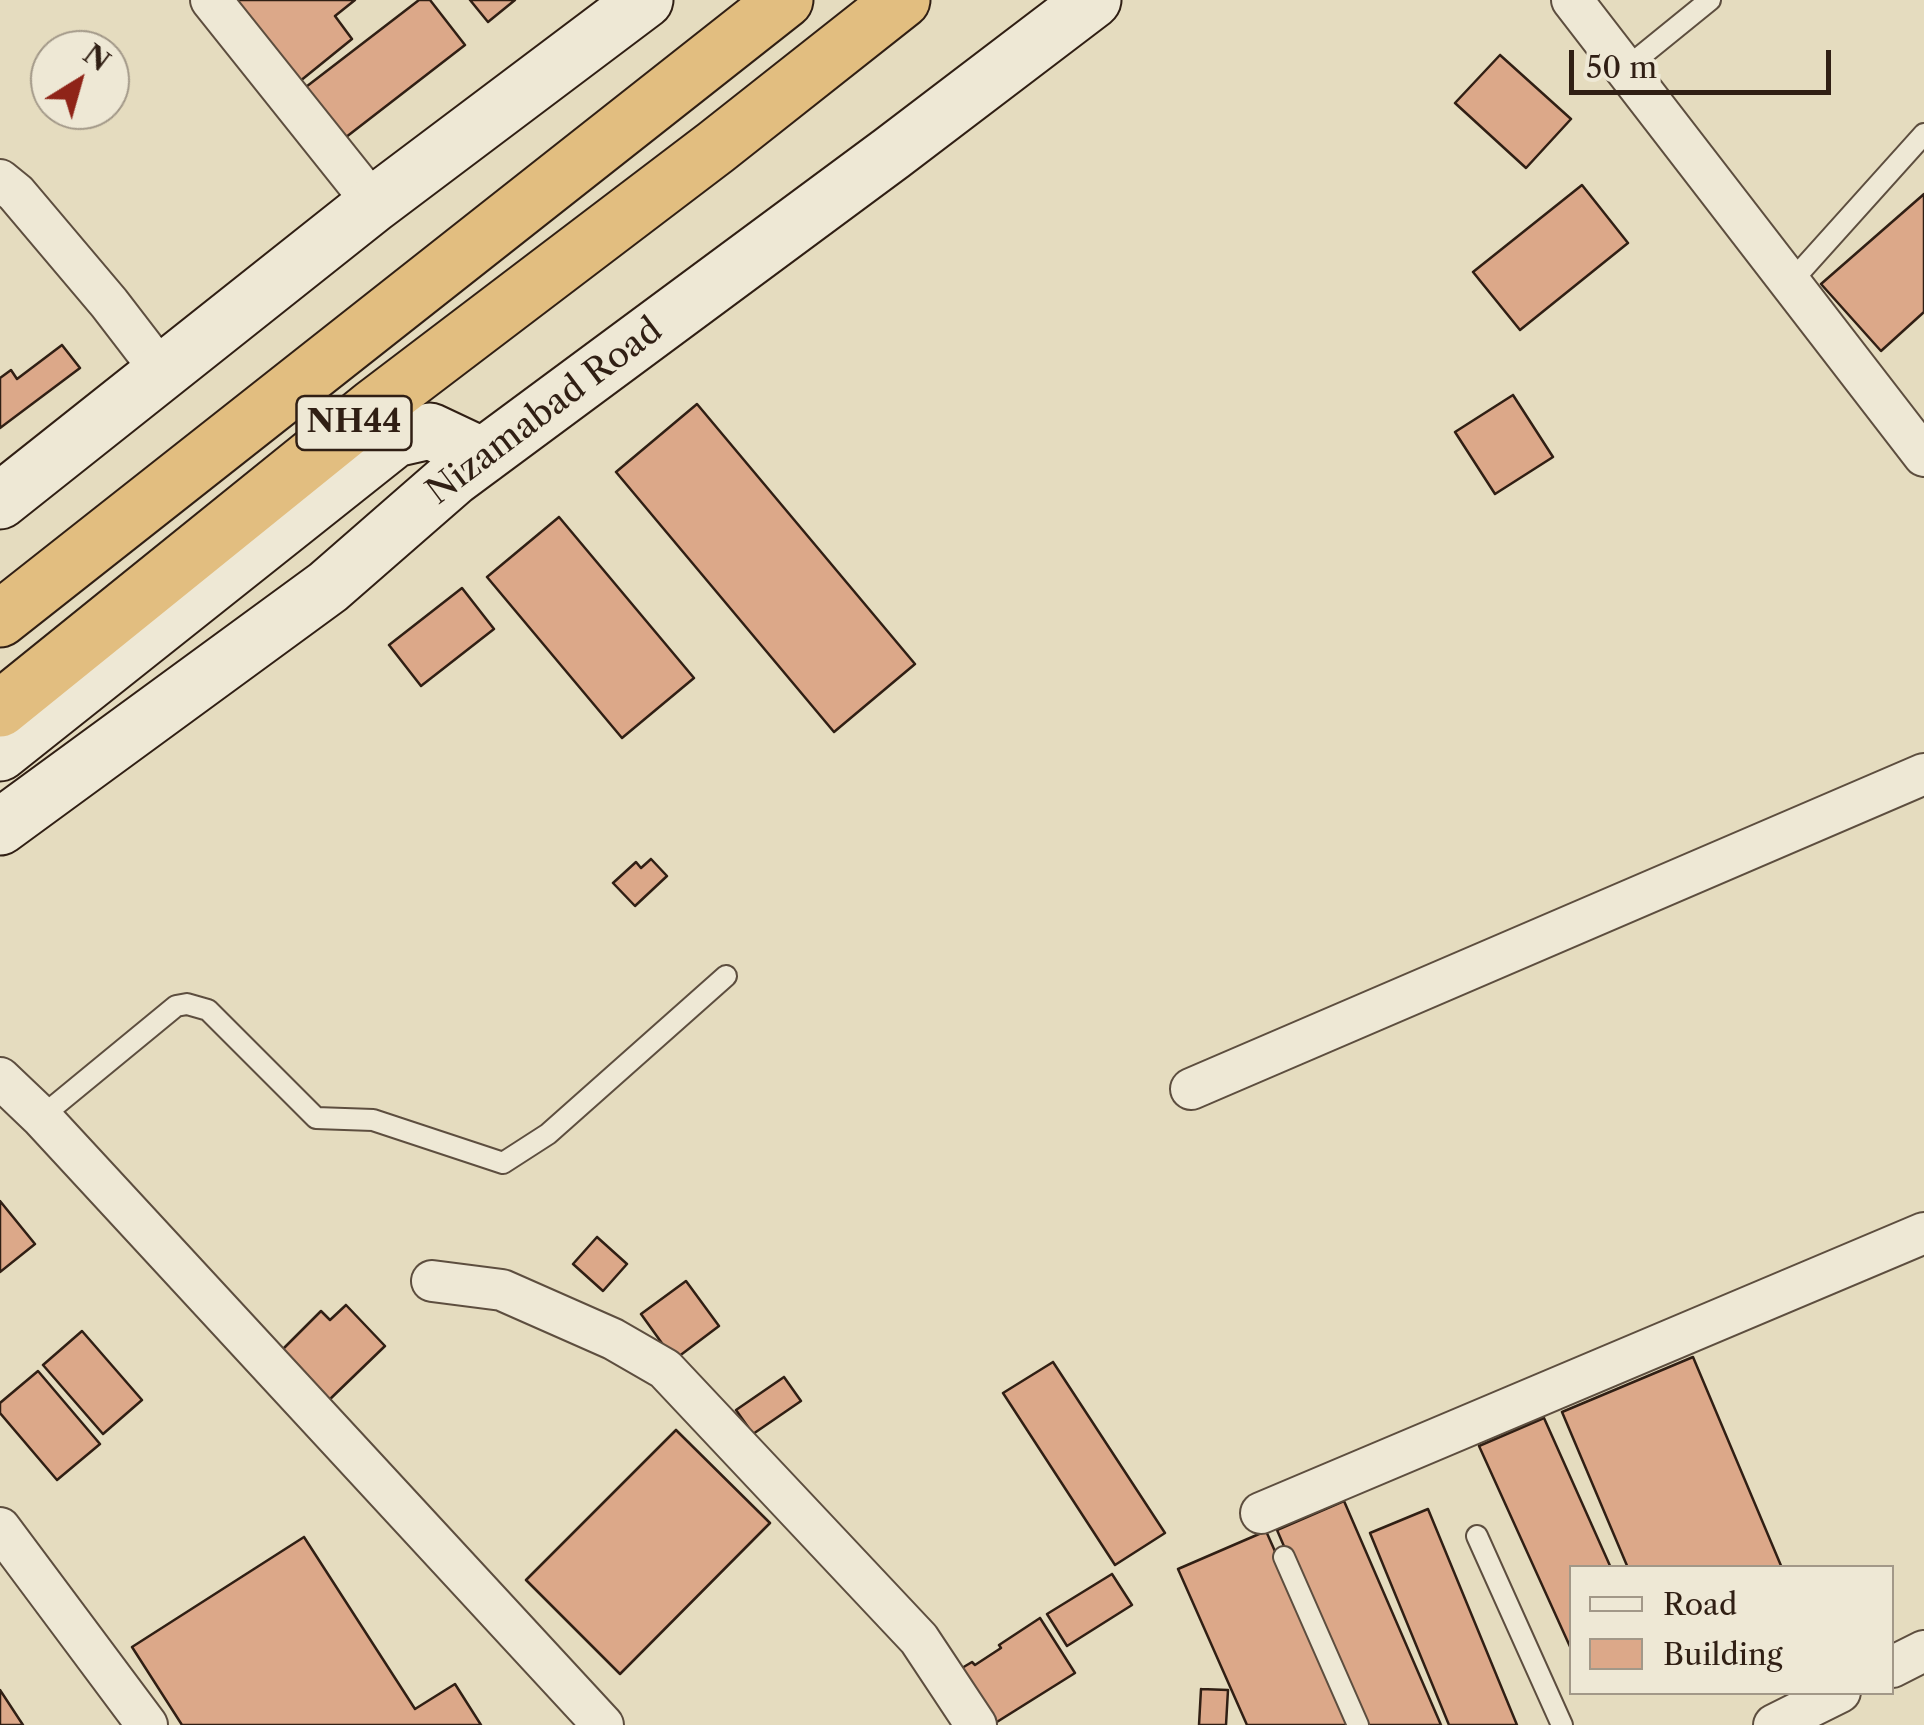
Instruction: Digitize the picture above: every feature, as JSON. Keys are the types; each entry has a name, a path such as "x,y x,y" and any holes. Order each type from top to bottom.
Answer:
{"highway":[{"name":"NH44","path":"0,620 785,0"},
{"name":"NH44","path":"0,708 374,408 902,0"}],"main road":[{"path":"0,502 374,204 645,0"},
{"name":"Nizamabad Road","path":"0,826 328,587 483,456 1092,0"},
{"path":"0,753 395,439 430,432 483,456"}],"street":[{"path":"211,0 374,204"},
{"path":"1572,0 1790,283 1917,433"},
{"path":"0,180 109,303 162,372"},
{"path":"1191,1089 1924,774"},
{"path":"0,1078 41,1117 603,1725"},
{"path":"1261,1514 1924,1233"},
{"path":"432,1281 502,1290 614,1339 665,1369 920,1639 976,1725"},
{"path":"0,1528 147,1725"},
{"path":"1894,1666 1924,1652"},
{"path":"1774,1725 1834,1695"}],"lane":[{"path":"1625,70 1710,0"},
{"path":"1790,283 1924,134"},
{"path":"41,1117 176,1006 187,1004 208,1010 316,1118 373,1120 442,1146 503,1163 548,1134 726,976"},
{"path":"1477,1536 1562,1725"},
{"path":"1284,1557 1358,1725"}],"building":[{"path":"227,0 355,0 335,16 352,39 294,86"},
{"path":"419,0 430,0 465,45 341,141 302,90"},
{"path":"470,0 515,0 488,22"},
{"path":"1500,55 1571,119 1526,168 1455,103"},
{"path":"1582,185 1628,243 1520,330 1473,272"},
{"path":"1924,194 1924,312 1881,351 1821,284"},
{"path":"62,345 80,368 0,428 0,378 11,370 17,379"},
{"path":"1513,395 1553,457 1495,494 1455,432"},
{"path":"697,404 915,664 834,732 616,472"},
{"path":"559,517 694,678 622,738 487,577"},
{"path":"462,588 494,629 421,686 389,645"},
{"path":"651,859 667,876 635,906 613,883 636,862 641,868"},
{"path":"0,1201 35,1244 0,1272"},
{"path":"597,1237 627,1264 603,1291 573,1264"},
{"path":"686,1281 719,1326 674,1360 641,1314"},
{"path":"346,1305 385,1346 327,1402 279,1353 321,1311 330,1320"},
{"path":"82,1331 142,1400 103,1434 43,1365"},
{"path":"1693,1357 1781,1565 1627,1565 1562,1412"},
{"path":"1053,1362 1165,1533 1115,1565 1003,1393"},
{"path":"38,1371 100,1444 57,1480 0,1413 0,1403"},
{"path":"784,1377 801,1401 753,1434 736,1410"},
{"path":"1544,1418 1610,1565 1569,1565 1569,1644 1479,1446"},
{"path":"676,1430 770,1523 620,1674 526,1580"},
{"path":"1344,1501 1441,1725 1361,1725 1277,1530"},
{"path":"1428,1509 1517,1725 1449,1725 1370,1533"},
{"path":"1266,1531 1352,1725 1247,1725 1178,1569"},
{"path":"304,1537 415,1709 455,1684 481,1725 182,1725 132,1647"},
{"path":"1112,1574 1132,1605 1067,1646 1047,1614"},
{"path":"1040,1618 1075,1673 992,1725 957,1671 972,1662 975,1665"},
{"path":"1201,1689 1228,1690 1226,1725 1199,1725"},
{"path":"0,1690 23,1725 0,1725"}]}
